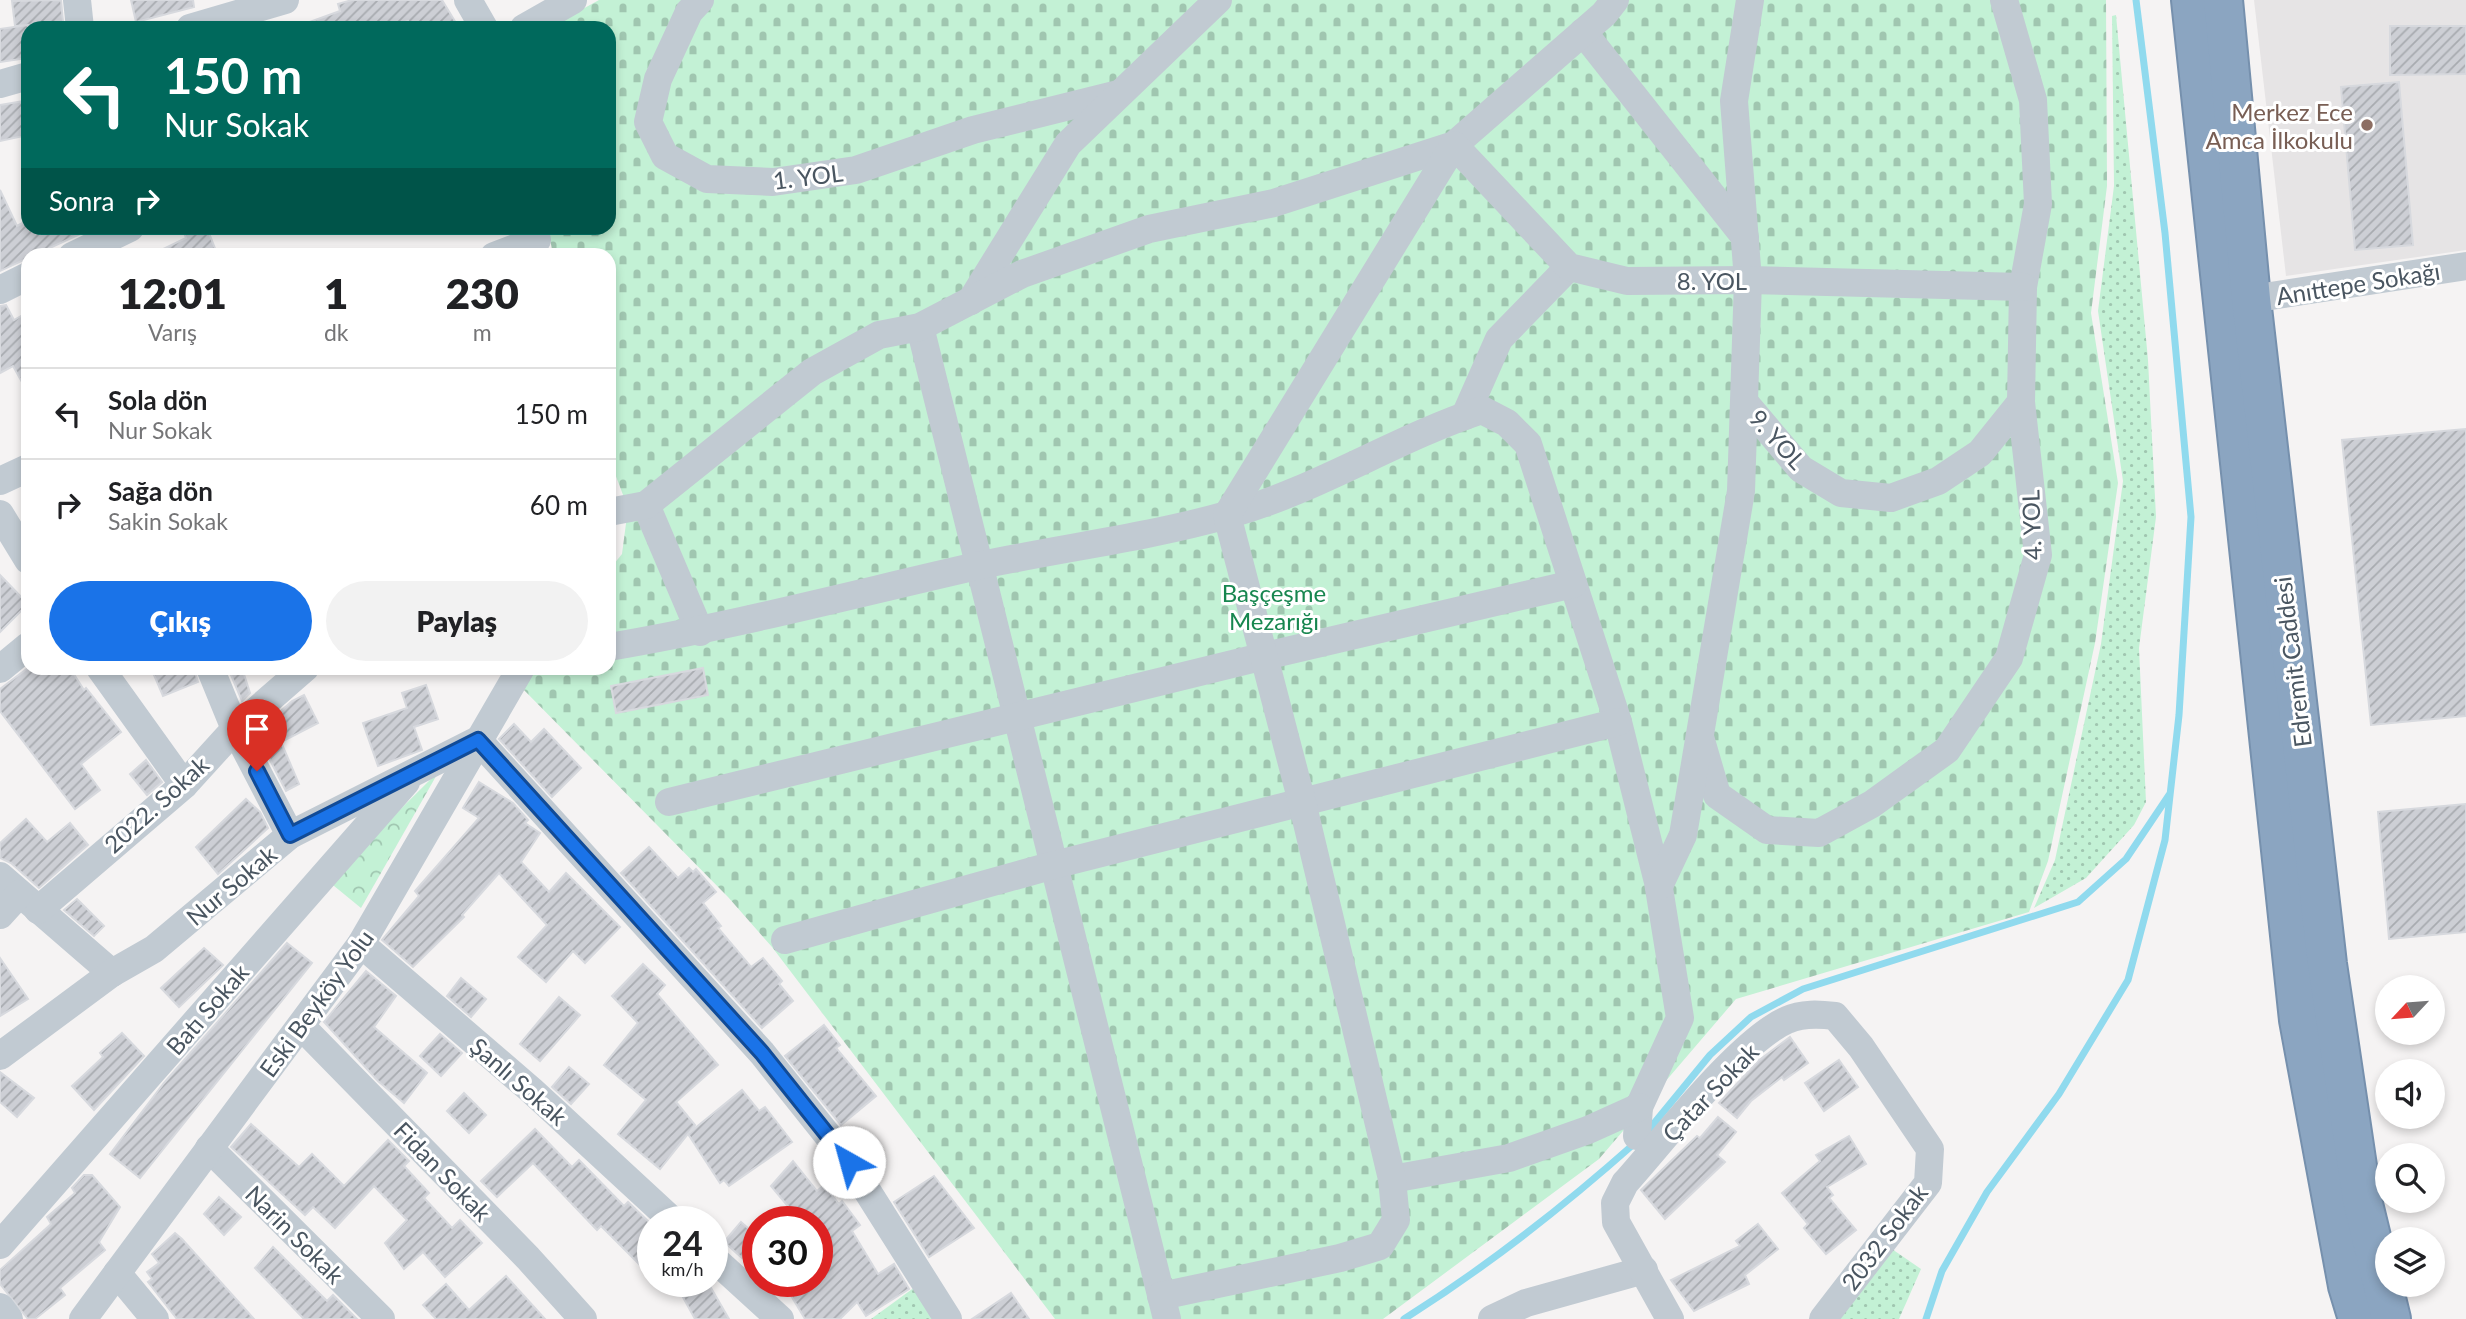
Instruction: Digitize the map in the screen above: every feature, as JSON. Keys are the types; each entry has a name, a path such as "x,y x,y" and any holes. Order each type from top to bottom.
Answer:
{"highway":[{"name":"Edremit Caddesi","path":"2191,0 2300,1020 2348,1286 2358,1319"},
{"name":"Edremit Caddesi","path":"2222,0 2251,299 2327,964 2362,1200 2391,1319"}],"street":[{"path":"77,0 79,21"},
{"path":"250,20 285,0"},
{"path":"468,0 480,21"},
{"path":"536,21 573,0"},
{"name":"1. YOL","path":"700,0 690,12 659,79 648,122 665,156 707,179 773,182 856,170 973,130 1118,94"},
{"path":"971,301 1068,144 1217,0"},
{"path":"1659,886 1683,835 1741,491 1746,404 1748,280 1734,101 1750,0"},
{"name":"4. YOL","path":"1700,737 1717,795 1767,830 1819,833 1872,804 1947,750 2009,658 2038,555 2021,402 2023,287 2038,204 2033,100 2004,0"},
{"path":"919,327 1164,1308 1380,1246 1395,1220 1392,1179 1302,802 1227,516 1454,145 1583,32 1603,5"},
{"path":"1583,32 1745,237"},
{"path":"0,84 21,78"},
{"path":"1454,145 1569,267 1499,339 1465,416"},
{"path":"616,511 646,505 812,372 879,335 919,327 1022,274 1149,229 1274,203 1454,145"},
{"path":"83,248 100,235"},
{"path":"517,248 538,241"},
{"name":"8. YOL","path":"1569,267 1627,281 1748,280 2023,287"},
{"name":"Anıttepe Sokağı","path":"2251,299 2466,267"},
{"path":"0,290 21,280"},
{"name":"9. YOL","path":"1746,404 1801,469 1841,493 1891,498 1938,481 1980,453 2021,402"},
{"path":"616,646 700,632 979,566 1227,516 1293,492 1482,410 1507,423 1528,444 1618,722 1659,886 1681,1017 1639,1107 1637,1136"},
{"path":"0,481 21,471"},
{"path":"646,505 700,632"},
{"path":"0,514 21,548"},
{"path":"669,803 1265,656 1573,584"},
{"path":"0,669 21,652"},
{"path":"105,675 184,785"},
{"path":"213,675 235,729 290,835"},
{"name":"2022. Sokak","path":"14,899 184,785 235,729 297,675"},
{"name":"Eski Beyköy Yolu","path":"83,1319 361,944 517,675"},
{"path":"785,940 1054,865 1618,722"},
{"path":"478,740 762,1053 849,1162 948,1319"},
{"name":"Nur Sokak","path":"0,1056 112,973 154,949 290,835 478,740"},
{"name":"Batı Sokak","path":"0,1245 414,772"},
{"path":"14,899 112,973"},
{"name":"Şanlı Sokak","path":"361,944 531,1090 657,1206"},
{"name":"Çatar Sokak","path":"1670,1319 1614,1214 1625,1183 1744,1052 1787,1020 1812,1014 1835,1016 1861,1047 1930,1149"},
{"name":"Fidan Sokak","path":"300,1026 528,1258 583,1319"},
{"path":"1392,1179 1508,1158 1588,1130 1639,1107"},
{"name":"Narin Sokak","path":"209,1148 381,1319"},
{"name":"2032 Sokak","path":"1823,1319 1928,1183 1930,1149"},
{"path":"1492,1319 1526,1303 1644,1270"},
{"path":"728,1272 780,1319"},
{"path":"117,1273 155,1319"},
{"path":"0,1307 9,1319"}],"shaded area":[{"name":"Merkez Ece Amca İlkokulu","path":"2254,0 2466,0 2466,250 2286,276"}],"green space":[{"name":"Başçeşme Mezarığı","path":"599,0 2106,0 2107,186 2091,313 2118,483 2095,643 2048,861 2029,912 1736,999 1599,1159 1383,1319 1055,1319 772,947 728,897 521,687 528,675 616,675 616,561 622,554 628,508 616,476 616,248 552,248 549,235 616,235 616,21 561,21"},
{"path":"2116,15 2148,360 2156,517 2139,648 2146,802 2134,825 2086,878 2034,908 2055,860 2101,644 2123,481 2098,311 2114,186 2112,16"},
{"path":"439,771 361,908 328,881"},
{"path":"1889,1247 1921,1269 1899,1319 1833,1319"},
{"path":"915,1287 937,1319 871,1319"}],"building":[{"path":"61,0 63,21 21,21 21,26 15,26 12,1"},
{"path":"131,0 193,0 194,7 136,21"},
{"path":"352,0 442,0 455,21 312,21 340,11 338,4"},
{"path":"21,26 21,59 0,62 0,29"},
{"path":"2390,26 2466,26 2466,74 2390,75"},
{"path":"2399,82 2413,245 2355,250 2341,87"},
{"path":"21,102 21,136 0,141 0,105"},
{"path":"0,190 17,226 21,224 21,235 78,235 50,248 21,248 21,261 0,271"},
{"path":"185,235 210,235 215,248 165,248 186,238"},
{"path":"6,305 14,320 21,316 21,380 13,366 0,373 0,306"},
{"path":"2466,429 2466,716 2371,725 2342,440"},
{"path":"0,575 21,597 21,611 0,632"},
{"path":"703,668 708,695 616,713 611,686"},
{"path":"21,673 74,675 121,732 81,764 100,790 75,809 0,711 0,689"},
{"path":"154,675 196,675 198,682 163,696"},
{"path":"231,675 244,675 250,693 242,701"},
{"path":"426,685 438,719 414,727 422,750 378,766 363,723 407,708 402,693"},
{"path":"304,695 318,723 281,742 299,784 286,791 256,733 292,701"},
{"path":"514,724 531,742 544,729 581,768 552,797 499,739"},
{"path":"146,760 162,782 147,795 130,774"},
{"path":"479,782 513,803 528,820 525,823 540,833 521,862 549,892 566,873 620,927 585,963 573,951 546,982 518,957 547,925 499,873 462,915 464,917 413,967 382,940 419,896 415,891 479,818 463,808"},
{"path":"246,799 260,812 268,828 218,874 196,847"},
{"path":"2466,804 2466,932 2389,939 2378,812"},
{"path":"26,819 47,842 70,823 88,845 39,888 11,863 0,858 0,843"},
{"path":"649,847 678,878 689,868 693,872 696,869 716,892 703,903 721,926 718,928 751,967 763,958 782,981 779,984 793,1001 762,1028 621,873"},
{"path":"77,899 104,926 94,936 64,910"},
{"path":"287,943 312,963 140,1178 110,1154 164,1083"},
{"path":"204,948 223,965 179,1007 161,988"},
{"path":"0,958 28,999 0,1016"},
{"path":"643,964 665,985 657,994 718,1065 676,1102 695,1125 689,1133 742,1090 759,1111 765,1107 792,1142 729,1186 724,1180 720,1183 688,1134 660,1169 618,1134 646,1100 604,1065 638,1023 612,996"},
{"path":"366,971 396,996 374,1027 427,1073 404,1103 378,1081 324,1022"},
{"path":"461,978 486,999 471,1017 447,996"},
{"path":"559,997 580,1015 540,1061 520,1044"},
{"path":"824,1025 840,1045 836,1048 876,1096 841,1125 785,1056"},
{"path":"122,1033 144,1056 94,1110 72,1086 103,1057 100,1053"},
{"path":"440,1034 462,1053 441,1076 420,1056"},
{"path":"1790,1037 1808,1063 1784,1080 1782,1077 1751,1101 1737,1118 1719,1103 1758,1061"},
{"path":"1839,1060 1858,1087 1824,1111 1805,1083"},
{"path":"569,1067 589,1084 571,1104 552,1087"},
{"path":"0,1072 34,1098 17,1117 0,1102"},
{"path":"464,1093 486,1115 469,1133 447,1111"},
{"path":"1718,1117 1736,1132 1717,1155 1725,1162 1665,1219 1641,1190 1697,1136 1700,1138"},
{"path":"251,1124 299,1167 312,1154 344,1186 388,1140 409,1161 404,1166 429,1193 424,1198 452,1228 460,1220 482,1243 445,1277 423,1252 404,1269 385,1243 407,1220 374,1186 335,1228 313,1207 305,1215 231,1147"},
{"path":"535,1129 572,1167 579,1160 624,1206 628,1202 637,1211 637,1262 601,1226 597,1230 533,1163 497,1197 481,1181"},
{"path":"1849,1136 1866,1164 1827,1187 1833,1195 1829,1198 1856,1230 1826,1254 1804,1228 1808,1224 1782,1193 1820,1161 1816,1155"},
{"path":"793,1161 817,1191 824,1185 839,1204 842,1201 860,1225 852,1231 878,1274 894,1264 909,1289 866,1316 857,1302 840,1319 805,1319 792,1297 833,1297 833,1206 788,1206 771,1186"},
{"path":"84,1175 92,1175 120,1207 99,1242 105,1250 60,1288 65,1295 35,1319 28,1319 0,1284 0,1270 51,1224 47,1217 75,1193 72,1188"},
{"path":"934,1176 974,1228 929,1257 894,1202"},
{"path":"219,1197 241,1217 224,1235 204,1214"},
{"path":"742,1223 742,1258 728,1246 728,1237"},
{"path":"1758,1224 1778,1249 1745,1275 1749,1284 1694,1311 1671,1280 1740,1246 1736,1241"},
{"path":"175,1233 254,1319 177,1319 148,1282 152,1279 147,1272 159,1263 152,1254"},
{"path":"273,1247 327,1301 333,1295 357,1319 304,1319 255,1268"},
{"path":"506,1276 545,1319 436,1319 423,1305 446,1284 469,1310"},
{"path":"1011,1293 1029,1319 972,1319"},
{"path":"683,1297 716,1297 729,1319 695,1319"}],"waterway":[{"path":"1926,1319 1942,1271 1987,1192 2059,1094 2128,980 2165,840 2179,715 2191,517 2165,233 2136,0"},
{"path":"1646,1133 1710,1055 1751,1017 1803,989 2078,902 2126,859 2169,795"},
{"path":"1404,1319 1523,1236 1635,1143"}],"place":[{"name":"Merkez Ece Amca İlkokulu","path":"2367,125"}],"route":[{"path":"257,771 290,835 478,740 762,1053 849,1162"}]}
